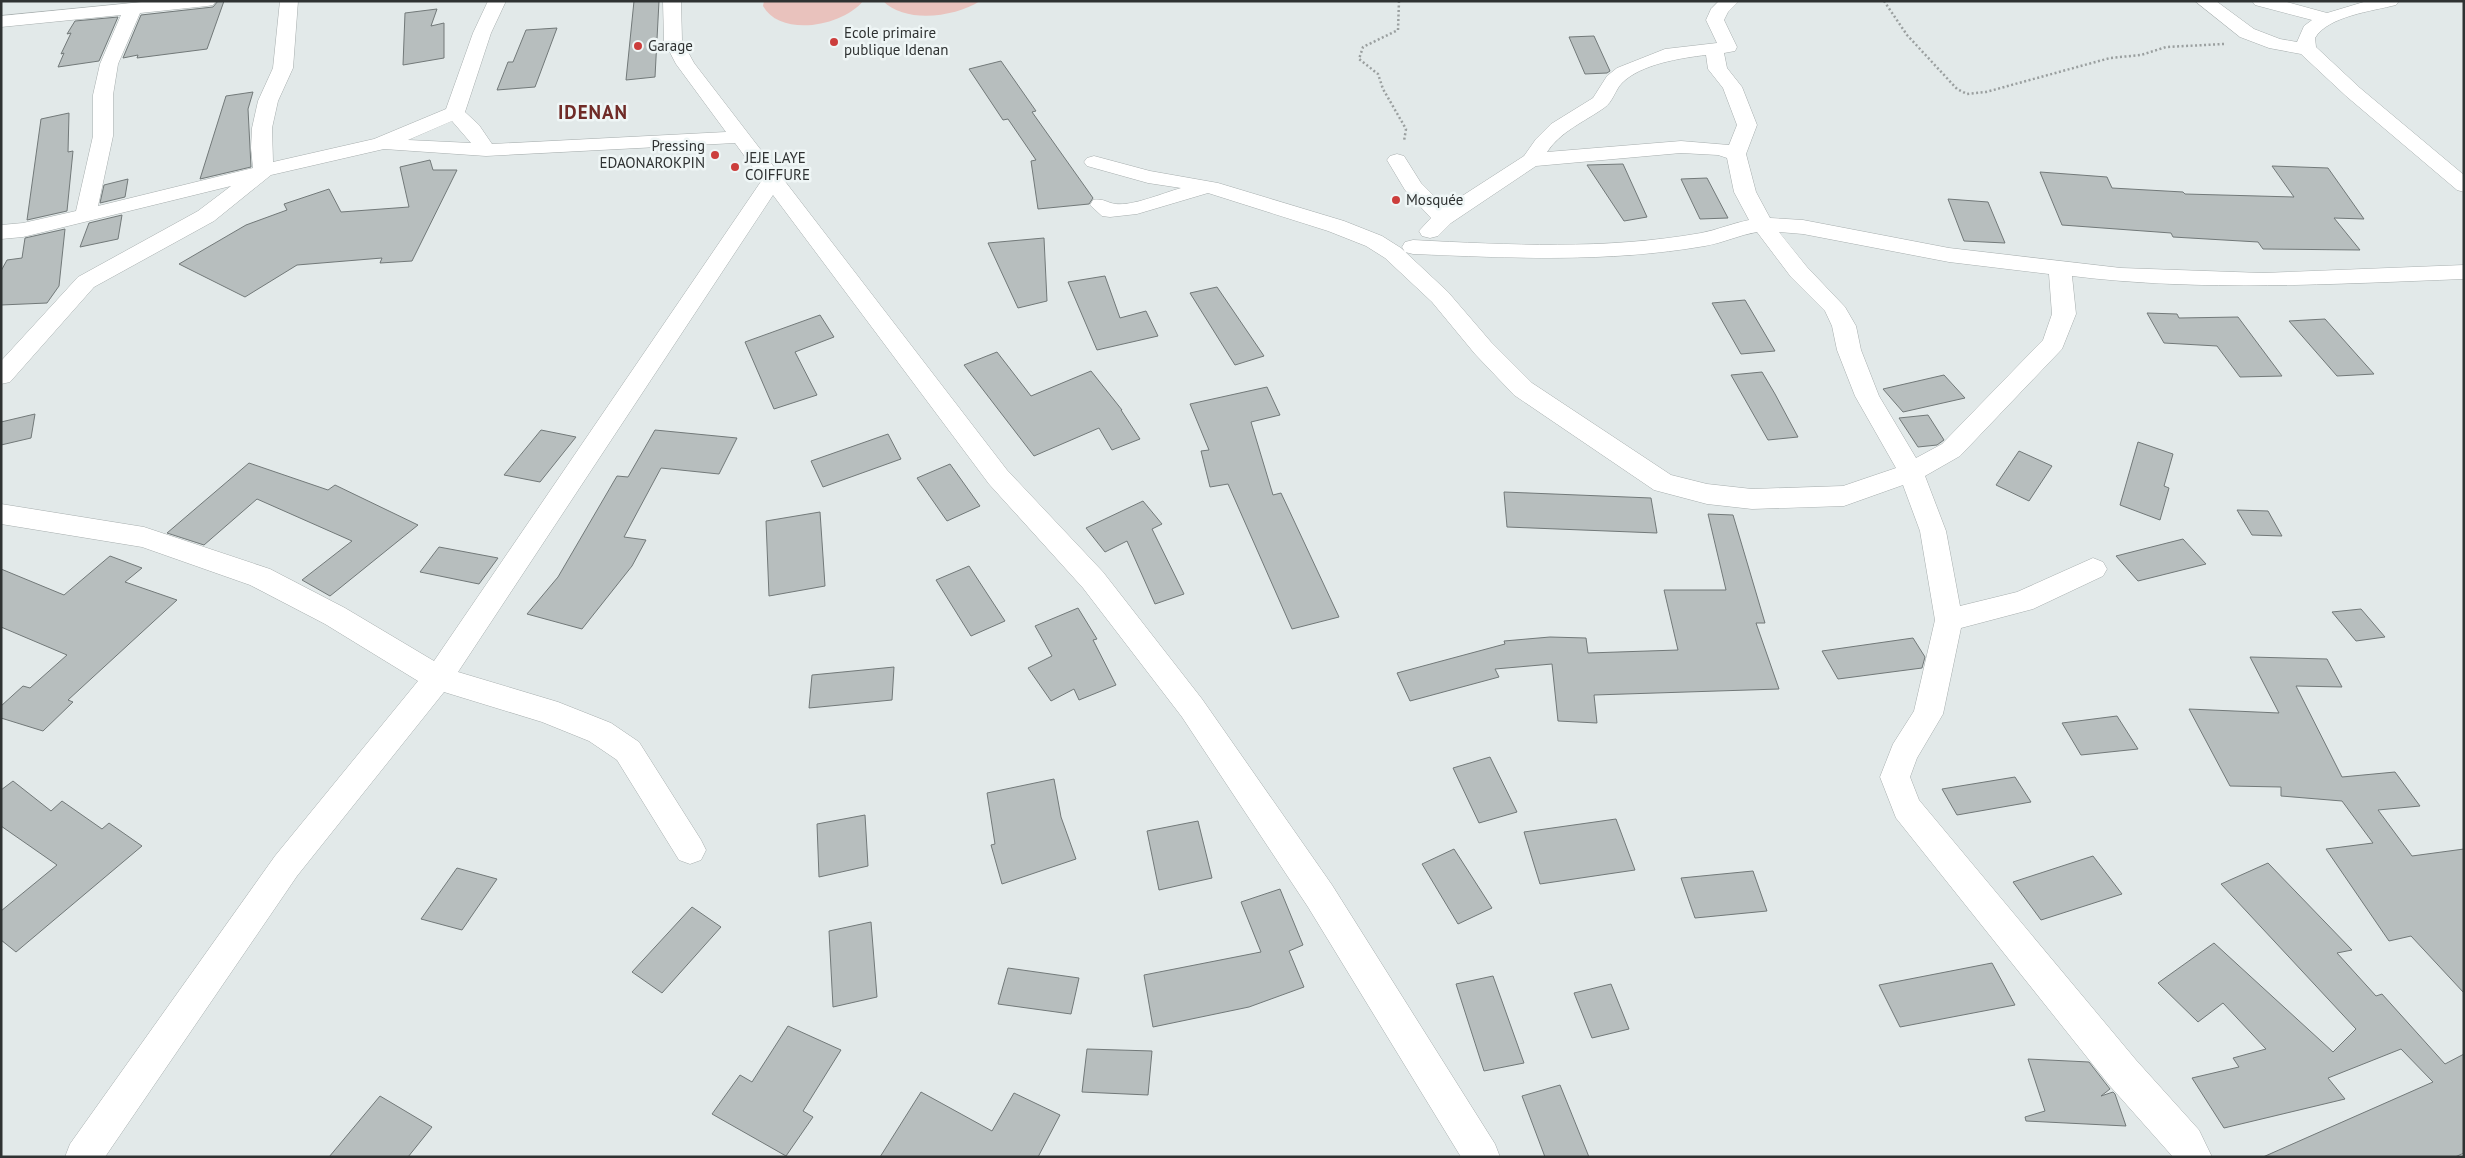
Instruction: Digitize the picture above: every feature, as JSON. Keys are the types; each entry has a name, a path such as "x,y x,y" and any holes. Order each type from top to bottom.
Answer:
{"street":[{"path":"1,22 207,1"},
{"path":"264,171 261,148 262,128 268,101 283,68 289,1"},
{"path":"1,232 23,230 182,193 321,156 380,144 456,113 482,33 497,1"},
{"path":"672,1 673,41 685,64 998,477 1092,580 1192,708 1320,896 1482,1157"},
{"path":"1403,250 1443,218 1531,160 1543,143 1558,128 1600,102 1614,80 1624,72 1672,53 1728,47 1715,20 1720,9 1730,1"},
{"path":"2204,1 2247,33 2276,44 2307,49 2353,92 2405,134 2464,186"},
{"path":"2261,1 2326,18"},
{"path":"2307,49 2306,38 2313,26 2326,18 2390,1"},
{"path":"86,214 103,136 103,95 109,64 133,9"},
{"path":"1714,50 1718,69 1732,87 1747,125 1736,154 1745,192 1762,224 1799,272 1834,307 1844,326 1849,350 1867,396 1911,472 1933,531 1949,620 1928,714 1904,753 1895,778 1907,808 2123,1073 2186,1143 2194,1157"},
{"path":"456,113 472,129 486,150"},
{"path":"380,144 486,150 741,137"},
{"path":"1531,160 1681,147 1720,149 1736,154"},
{"path":"1397,160 1412,186 1443,218"},
{"path":"1094,162 1148,177 1211,188 1336,226 1403,250 1543,253 1617,250 1706,239 1736,229 1762,224 1803,227 1949,255 2121,275 2263,280 2464,272"},
{"path":"1,376 86,282 206,216 264,171"},
{"path":"83,1157 286,866 438,678 773,179"},
{"path":"1101,205 1110,211 1129,209 1211,188"},
{"path":"1403,250 1483,348 1523,389 1663,483 1707,494 1752,498 1844,496 1911,472 1951,450 2054,343 2064,314 2060,268"},
{"path":"1,514 144,537 260,576 335,616 438,678 548,711 600,732 628,751 690,850"},
{"path":"1949,620 2023,600 2094,569"}],"path":[{"path":"1397,160 1404,143 1406,129 1383,89 1378,74 1359,59 1363,47 1398,30 1399,1"},
{"path":"1884,1 1907,35 1957,89 1968,94 1986,92 2110,58 2141,55 2166,47 2223,45 2247,33"}],"shaded area":[{"path":"764,1 863,1 854,10 841,17 812,25 797,25 783,22 772,16 763,6"},
{"path":"883,1 980,1 958,11 931,16 904,13"}],"building":[{"path":"218,1 224,1 207,49 123,58 141,15 213,7"},
{"path":"634,1 659,1 655,77 626,80"},
{"path":"437,9 431,26 444,23 444,58 403,65 405,13"},
{"path":"118,17 99,61 58,67 64,53 61,54 71,33 67,34 75,21"},
{"path":"557,28 535,87 497,90 508,62 513,62 526,30"},
{"path":"1594,36 1610,71 1607,73 1585,74 1569,37"},
{"path":"1001,61 1036,111 1032,112 1093,198 1089,204 1038,209 1031,161 1036,160 1008,119 1003,120 969,69"},
{"path":"253,92 248,109 251,167 200,179 226,96"},
{"path":"69,113 68,152 73,151 67,211 27,220 41,119"},
{"path":"430,160 433,170 457,170 412,261 380,263 382,258 297,265 245,297 179,264 246,225 287,210 284,204 329,189 341,212 409,207 400,167"},
{"path":"1623,164 1647,217 1624,221 1587,165"},
{"path":"2272,166 2328,168 2364,219 2334,218 2360,250 2263,249 2258,242 2173,237 2171,233 2062,225 2040,172 2107,177 2112,188 2183,192 2185,194 2294,197"},
{"path":"1707,178 1728,218 1700,219 1681,179"},
{"path":"128,179 125,197 100,203 104,185"},
{"path":"1948,199 1988,202 2005,243 1964,241"},
{"path":"122,215 118,239 80,247 89,223"},
{"path":"65,229 59,286 47,303 1,305 1,271 7,260 22,258 25,238"},
{"path":"1044,238 1047,301 1018,308 988,243"},
{"path":"1105,276 1120,318 1146,311 1158,336 1097,350 1068,282"},
{"path":"1217,287 1264,356 1235,365 1190,293"},
{"path":"1745,300 1775,351 1741,354 1712,303"},
{"path":"2147,313 2177,314 2179,318 2238,317 2282,376 2240,377 2217,346 2164,343"},
{"path":"820,315 834,337 795,352 817,395 774,409 745,342"},
{"path":"2325,319 2374,374 2337,376 2289,321"},
{"path":"997,352 1031,396 1091,371 1122,410 1140,439 1112,450 1099,428 1034,456 964,365"},
{"path":"1762,372 1798,437 1768,440 1731,375"},
{"path":"1944,375 1965,398 1903,412 1883,389"},
{"path":"1267,387 1280,415 1251,422 1273,495 1281,493 1339,617 1292,629 1228,484 1210,487 1201,451 1209,450 1190,404"},
{"path":"35,414 31,438 1,445 1,422"},
{"path":"1928,415 1944,440 1937,445 1918,447 1899,418"},
{"path":"541,430 576,437 540,482 504,475"},
{"path":"655,430 737,438 719,474 661,468 624,537 646,540 632,566 582,629 527,614 558,577 617,476 628,477"},
{"path":"888,434 901,459 823,487 811,461"},
{"path":"2138,442 2173,454 2164,486 2169,488 2160,520 2120,505"},
{"path":"2019,451 2052,466 2029,501 1996,485"},
{"path":"249,463 328,490 335,485 418,525 330,596 302,580 352,541 257,499 204,545 167,533"},
{"path":"950,464 980,506 947,521 917,478"},
{"path":"1504,492 1651,498 1657,533 1507,527"},
{"path":"1143,501 1162,524 1152,529 1184,594 1155,604 1127,541 1105,552 1086,528"},
{"path":"2237,510 2268,511 2282,536 2252,535"},
{"path":"820,512 825,586 769,596 766,521"},
{"path":"1708,514 1733,515 1765,623 1756,623 1779,689 1594,695 1597,723 1558,721 1552,664 1495,669 1499,677 1410,701 1397,673 1505,644 1504,641 1550,637 1586,638 1588,653 1678,650 1664,590 1726,590"},
{"path":"2183,539 2206,564 2138,581 2116,556"},
{"path":"439,547 498,558 479,584 420,572"},
{"path":"110,556 142,568 125,582 177,600 68,700 73,702 43,731 1,718 1,706 23,686 30,688 67,655 1,627 1,569 64,595"},
{"path":"969,566 1005,621 971,636 936,580"},
{"path":"1078,608 1097,639 1093,640 1116,685 1079,700 1074,689 1051,701 1028,668 1052,656 1035,626"},
{"path":"2361,609 2385,637 2356,641 2332,612"},
{"path":"1913,638 1925,657 1922,668 1838,679 1822,651"},
{"path":"2250,657 2327,659 2342,687 2296,686 2342,777 2395,772 2420,806 2378,810 2412,856 2464,849 2464,993 2411,936 2389,941 2326,849 2373,843 2342,801 2281,796 2281,787 2230,786 2189,709 2279,713"},
{"path":"894,667 892,700 809,708 812,675"},
{"path":"2117,716 2138,749 2081,755 2062,723"},
{"path":"1490,757 1517,812 1479,823 1453,768"},
{"path":"2015,777 2031,802 1957,815 1942,789"},
{"path":"1054,779 1061,817 1076,859 1002,884 991,845 995,844 987,793"},
{"path":"13,781 51,811 62,801 102,829 109,823 142,846 16,952 1,940 1,911 57,865 1,826 1,790"},
{"path":"865,815 868,866 819,877 817,824"},
{"path":"1616,819 1635,870 1540,884 1524,832"},
{"path":"1198,821 1212,878 1159,890 1147,831"},
{"path":"1454,849 1492,908 1458,924 1422,864"},
{"path":"2093,856 2122,894 2041,920 2013,882"},
{"path":"2268,863 2352,950 2337,953 2376,996 2382,994 2445,1064 2464,1054 2464,1153 2455,1157 2263,1157 2433,1082 2401,1049 2328,1078 2345,1099 2224,1128 2192,1078 2239,1067 2233,1058 2266,1049 2223,1003 2198,1022 2158,983 2214,943 2333,1052 2356,1029 2221,884"},
{"path":"457,868 497,879 462,930 421,919"},
{"path":"1753,871 1767,911 1695,918 1681,878"},
{"path":"1280,889 1303,945 1289,951 1304,987 1249,1007 1153,1027 1144,975 1261,952 1241,902"},
{"path":"692,907 721,927 662,993 632,972"},
{"path":"871,922 877,997 833,1007 829,931"},
{"path":"1992,963 2015,1005 1900,1027 1879,985"},
{"path":"1008,968 1079,978 1071,1014 998,1004"},
{"path":"1493,976 1524,1063 1484,1071 1456,984"},
{"path":"1611,984 1629,1029 1592,1038 1574,993"},
{"path":"788,1026 841,1050 803,1111 813,1117 786,1156 712,1114 740,1075 752,1082"},
{"path":"1087,1049 1152,1051 1148,1095 1082,1092"},
{"path":"2028,1059 2089,1062 2110,1089 2101,1096 2113,1092 2115,1094 2126,1126 2026,1121 2025,1117 2045,1111"},
{"path":"1560,1085 1589,1157 1545,1157 1522,1096"},
{"path":"921,1092 992,1131 1014,1093 1060,1115 1038,1157 880,1157"},
{"path":"380,1096 432,1127 408,1157 329,1157"}],"place":[{"name":"Ecole primaire publique Idenan","path":"834,42"},
{"name":"Garage","path":"638,46"},
{"name":"Pressing EDAONAROKPIN","path":"715,155"},
{"name":"JEJE LAYE COIFFURE","path":"735,167"},
{"name":"Mosquée","path":"1396,200"}],"district":[{"name":"IDENAN","path":"593,112"}]}
